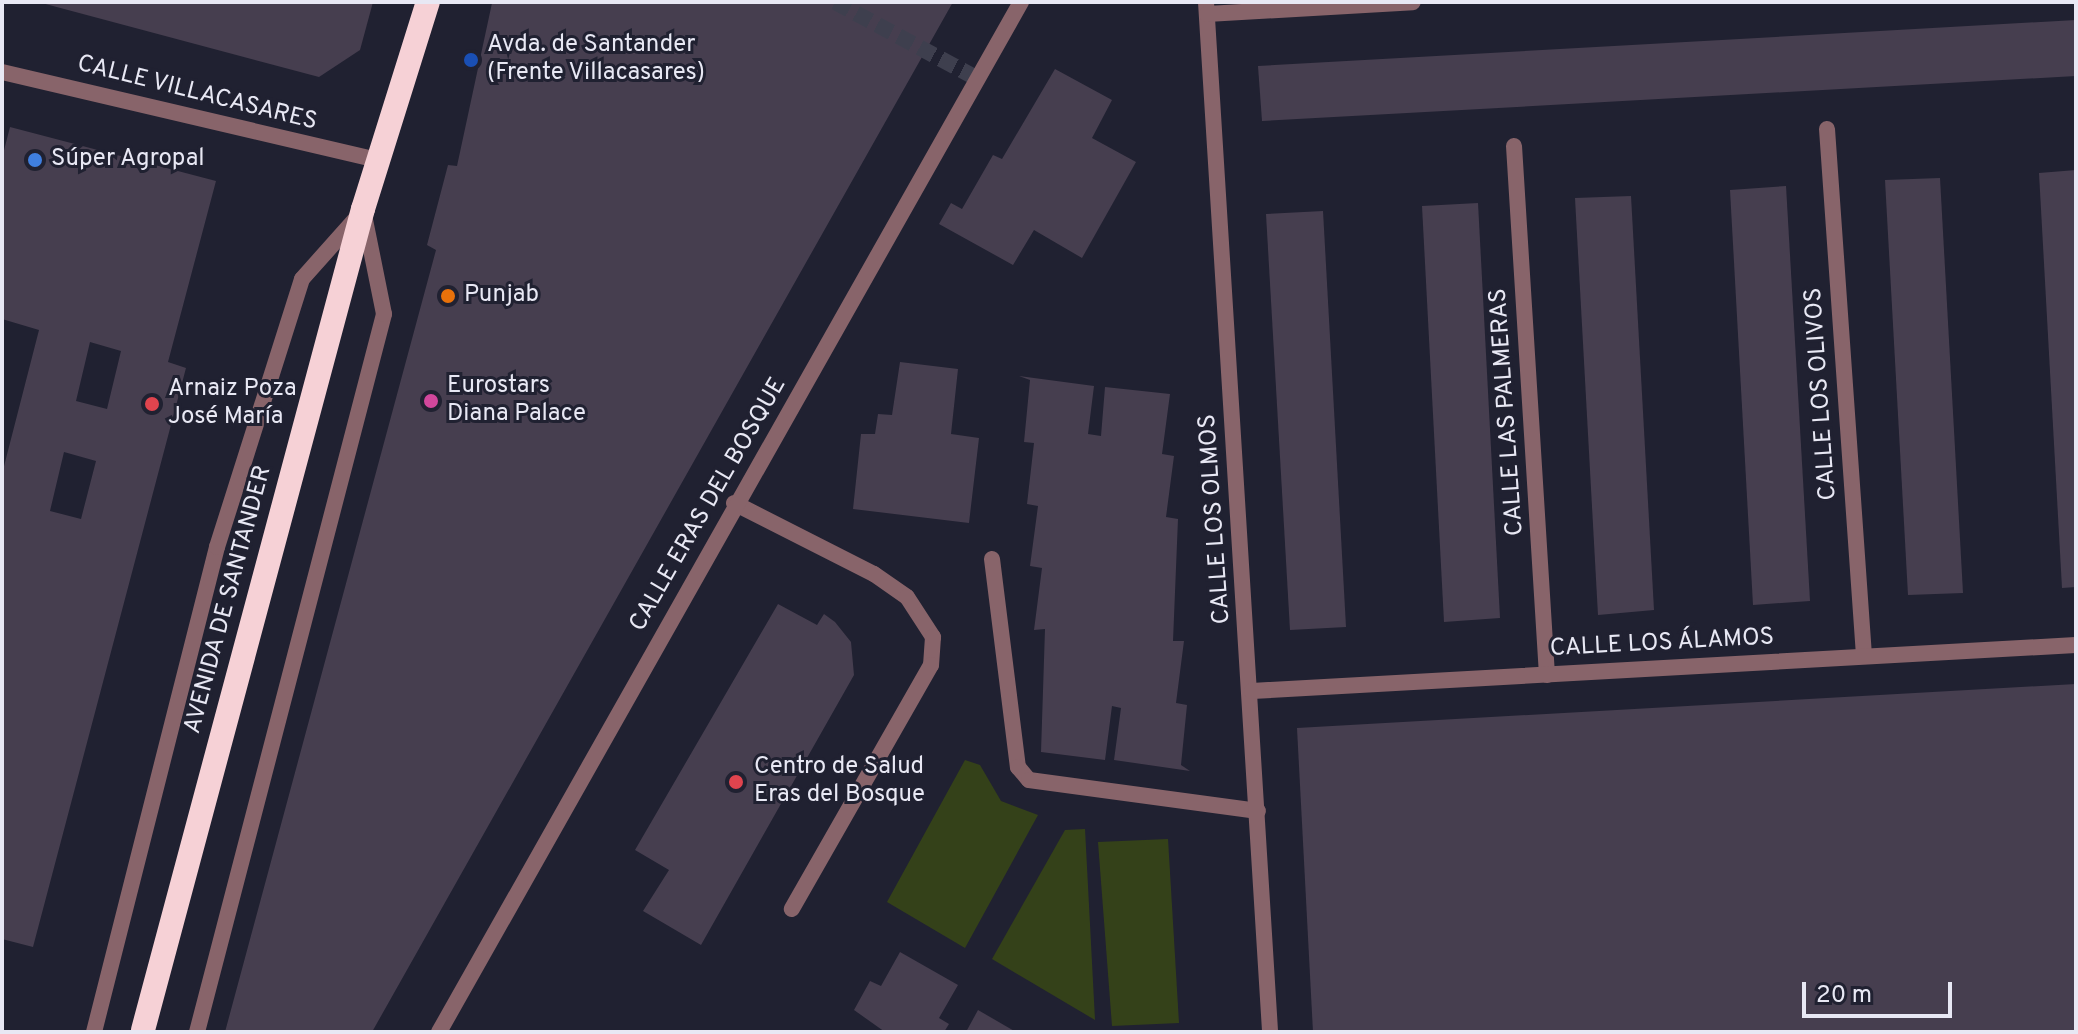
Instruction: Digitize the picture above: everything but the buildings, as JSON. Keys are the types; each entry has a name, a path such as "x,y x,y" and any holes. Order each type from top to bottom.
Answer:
{"highway":[{"name":"AVENIDA DE SANTANDER","path":"143,1030 363,209 381,161 428,2"}],"street":[{"name":"CALLE ERAS DEL BOSQUE","path":"439,1032 734,503 767,458 1021,2"},
{"path":"1206,8 1413,2"},
{"name":"CALLE LOS OLMOS","path":"1206,8 1252,691 1270,1032"},
{"name":"CALLE VILLACASARES","path":"2,72 381,161"},
{"name":"CALLE LOS OLIVOS","path":"1827,129 1864,656"},
{"name":"CALLE LAS PALMERAS","path":"1514,146 1547,675"},
{"path":"94,1032 217,547 302,279 363,209"},
{"path":"197,1032 384,314 363,209"},
{"path":"734,503 874,574 907,597 933,637 931,665 792,909"},
{"path":"992,559 1018,767 1029,780 1258,811"},
{"name":"CALLE LOS ÁLAMOS","path":"1252,691 2076,645"}],"green space":[{"path":"965,760 980,765 1001,801 1038,815 965,948 887,902"},
{"path":"1085,829 1095,1020 992,959 1065,830"},
{"path":"1168,839 1179,1023 1112,1026 1098,842"}],"tunnel":[{"path":"835,2 978,79"}],"place":[{"name":"Avda. de Santander (Frente Villacasares)","path":"471,60"},
{"name":"Súper Agropal","path":"35,160"},
{"name":"Punjab","path":"448,296"},
{"name":"Eurostars Diana Palace","path":"431,401"},
{"name":"Arnaiz Poza José María","path":"152,404"},
{"name":"Centro de Salud Eras del Bosque","path":"736,782"}]}
